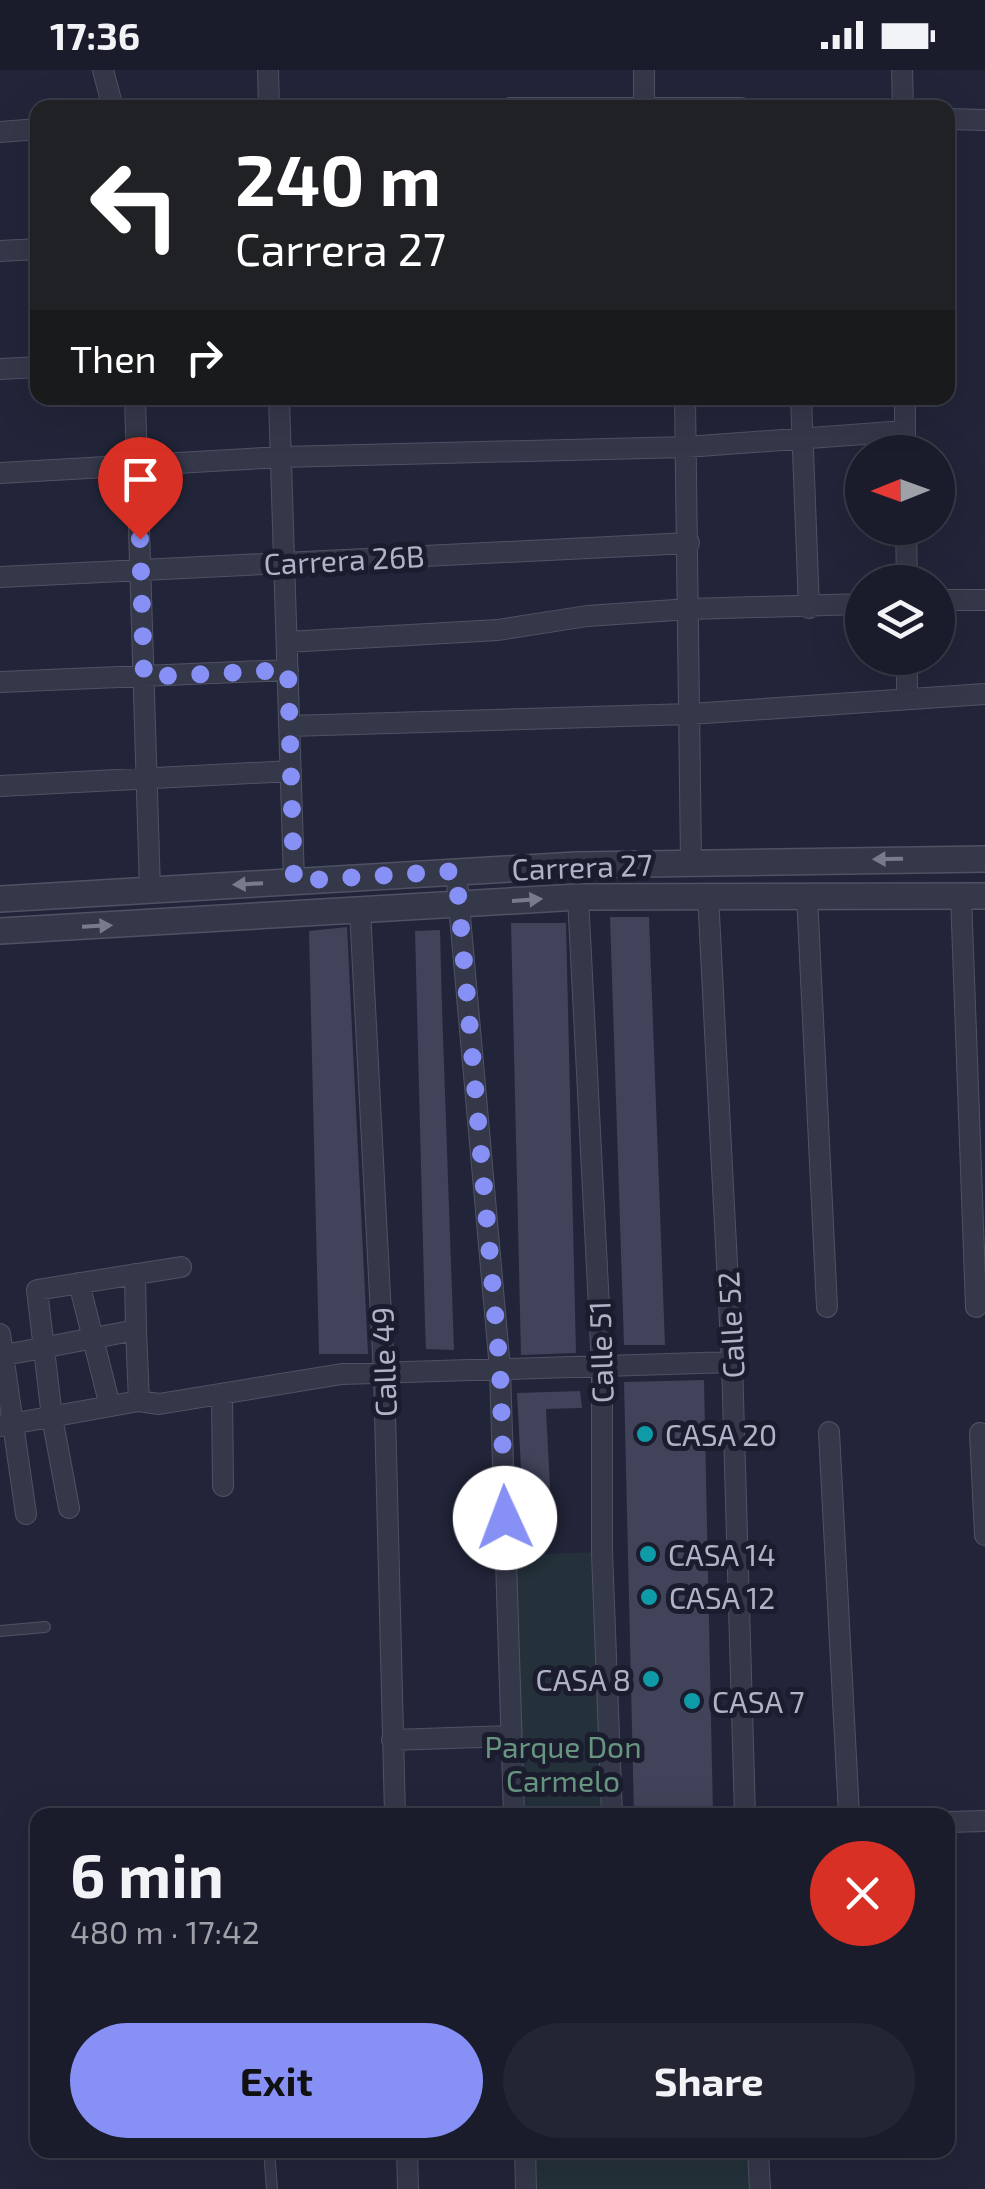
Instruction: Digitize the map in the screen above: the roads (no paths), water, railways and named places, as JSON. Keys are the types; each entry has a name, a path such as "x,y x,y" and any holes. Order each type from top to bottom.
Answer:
{"street":[{"path":"104,70 111,100"},
{"path":"268,70 270,100"},
{"path":"644,70 644,100"},
{"path":"902,70 903,100"},
{"path":"955,119 985,120"},
{"path":"0,132 30,130"},
{"path":"0,251 30,249"},
{"path":"0,369 30,367"},
{"path":"135,405 150,890"},
{"path":"279,405 294,881"},
{"path":"685,405 691,862"},
{"path":"801,405 809,608"},
{"path":"905,405 905,435"},
{"path":"0,473 281,457 686,447 905,431"},
{"name":"Carrera 26B","path":"0,578 141,574 284,561 689,543"},
{"path":"955,600 985,600"},
{"path":"287,642 498,630 587,616 690,608 845,605"},
{"path":"0,682 288,670"},
{"path":"907,675 907,696"},
{"path":"289,726 690,714 907,696 985,694"},
{"path":"0,786 291,771"},
{"name":"Carrera 27","path":"0,899 456,871 691,862 985,859"},
{"path":"456,871 500,1369 514,1808"},
{"name":"Calle 52","path":"708,895 732,1362 745,1808"},
{"name":"Carrera 27","path":"0,931 578,896 973,896"},
{"name":"Calle 51","path":"578,896 602,1366 602,1552 612,1808"},
{"path":"807,896 827,1306"},
{"path":"973,896 976,1307"},
{"name":"Calle 49","path":"360,910 384,1373 394,1808"},
{"path":"70,1508 52,1417 37,1290 181,1267"},
{"path":"135,1274 140,1401"},
{"path":"79,1283 110,1406"},
{"path":"1,1356 136,1330"},
{"path":"0,1334 6,1425 26,1514"},
{"path":"6,1425 140,1401 159,1404 342,1374 732,1362"},
{"path":"222,1394 222,1486"},
{"path":"829,1432 848,1808"},
{"path":"980,1433 985,1535"},
{"path":"392,1740 511,1736"},
{"path":"955,1822 985,1821"},
{"path":"406,2158 408,2189"},
{"path":"525,2158 526,2189"},
{"path":"758,2158 760,2189"}],"lane":[{"path":"0,1631 45,1627"},
{"path":"270,2158 272,2189"}],"place":[{"name":"CASA 20","path":"645,1434"},
{"name":"CASA 14","path":"648,1554"},
{"name":"CASA 12","path":"649,1597"},
{"name":"CASA 8","path":"651,1679"},
{"name":"CASA 7","path":"692,1701"}],"park label":[{"name":"Parque Don Carmelo","path":"563,1763"}]}
